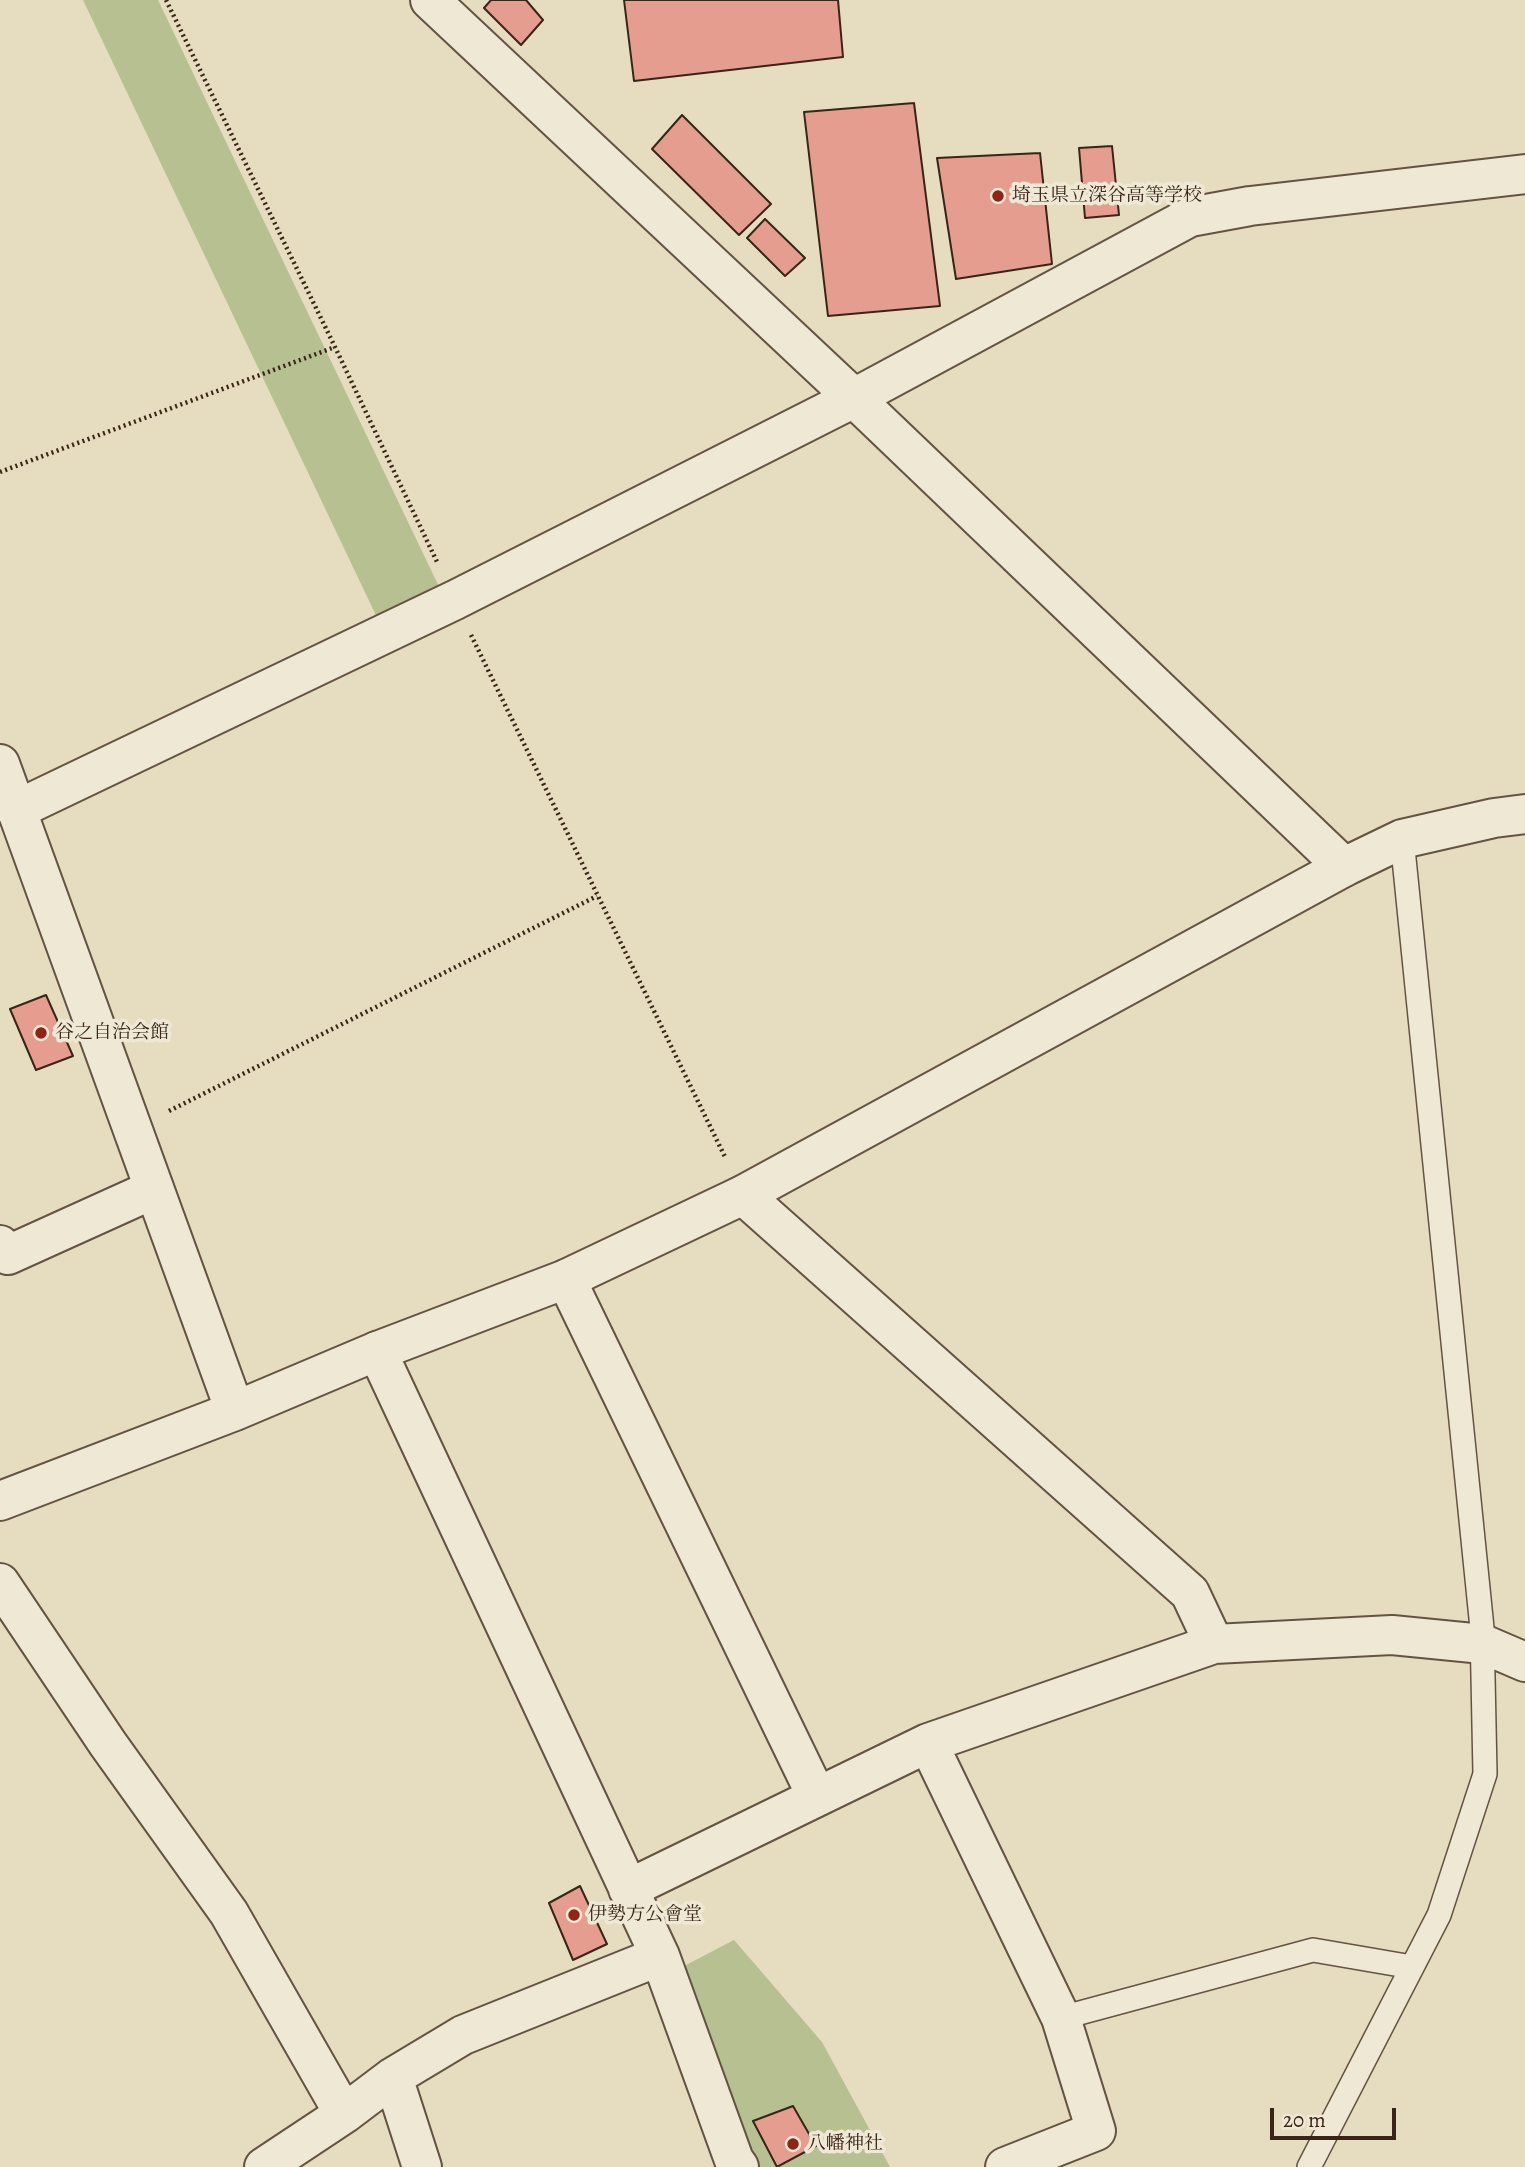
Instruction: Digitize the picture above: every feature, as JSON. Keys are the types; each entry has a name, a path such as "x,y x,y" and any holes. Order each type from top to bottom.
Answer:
{"street":[{"path":"430,0 853,398 1344,867"},
{"path":"16,810 455,600 853,398 1190,217 1250,206 1525,174"},
{"path":"0,764 235,1411"},
{"path":"0,1501 566,1279 743,1195 1344,867 1402,839 1494,818 1525,814"},
{"path":"0,1245 8,1255 155,1189"},
{"path":"743,1195 1190,1593 1214,1644"},
{"path":"566,1279 817,1797"},
{"path":"377,1351 660,1956 734,2160 739,2167"},
{"path":"0,1583 108,1744 229,1913 344,2114"},
{"path":"628,1889 928,1743 1214,1644 1392,1635 1483,1644 1525,1662"},
{"path":"928,1743 1061,2018 1096,2131 1005,2167"},
{"path":"264,2167 344,2114 393,2077 463,2035 660,1956"},
{"path":"393,2077 422,2167"}],"lane":[{"path":"1309,2167 1439,1915 1485,1774 1483,1644 1402,839"},
{"path":"1061,2018 1313,1950 1412,1968"}],"path":[{"path":"166,0 743,1195"},
{"path":"0,472 335,347"},
{"path":"133,1129 597,896"}],"green space":[{"path":"83,0 158,0 443,595 382,628"},
{"path":"734,1940 822,2042 890,2167 739,2167 667,1975"}],"building":[{"path":"491,0 526,0 543,20 521,45 484,8"},
{"path":"624,0 838,0 843,57 634,81"},
{"path":"914,103 940,306 828,316 804,112"},
{"path":"682,115 771,204 739,235 652,149"},
{"path":"1112,146 1119,215 1085,218 1079,148"},
{"path":"1040,153 1052,264 956,279 937,158"},
{"path":"765,219 805,258 785,276 747,238"},
{"name":"谷之自治会館","path":"46,995 73,1056 36,1070 10,1009"},
{"name":"伊勢方公會堂","path":"580,1886 607,1944 573,1960 549,1903"},
{"path":"793,2106 816,2146 777,2167 753,2121"}],"place":[{"name":"埼玉県立深谷高等学校","path":"998,196"},
{"name":"谷之自治会館","path":"41,1033"},
{"name":"伊勢方公會堂","path":"574,1915"},
{"name":"八幡神社","path":"793,2144"}]}
